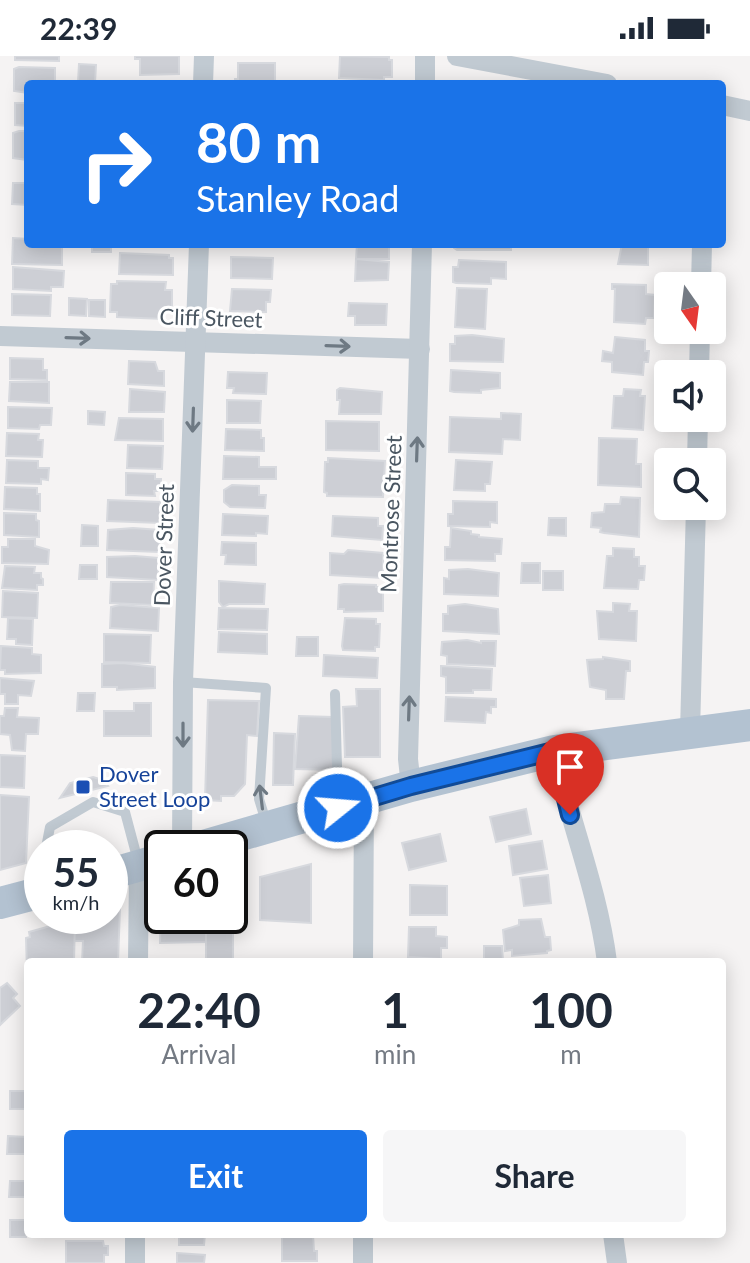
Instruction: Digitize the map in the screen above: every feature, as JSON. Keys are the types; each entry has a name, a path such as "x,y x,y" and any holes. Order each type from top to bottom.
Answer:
{"main road":[{"path":"248,833 411,786 554,751 750,725"},
{"path":"0,903 24,892"}],"street":[{"path":"203,80 204,56"},
{"path":"425,56 425,80"},
{"path":"457,56 586,80"},
{"path":"726,106 750,111"},
{"name":"Dover Street","path":"182,830 183,682 199,248"},
{"name":"Montrose Street","path":"411,786 408,759 422,248"},
{"path":"701,272 702,248"},
{"name":"Cliff Street","path":"0,336 420,349"},
{"path":"690,732 696,520"},
{"path":"554,751 594,890 606,958"},
{"path":"351,804 363,958"},
{"path":"137,867 138,958"},
{"path":"135,1238 135,1263"},
{"path":"363,1238 363,1263"},
{"path":"614,1238 617,1263"}],"lane":[{"path":"183,682 266,688 259,799 267,827"},
{"path":"335,694 351,804"},
{"path":"49,830 93,802 125,812 137,867"}],"building":[{"path":"15,56 59,56 59,61 15,60"},
{"path":"135,56 179,56 179,74 140,75 140,59 135,59"},
{"path":"340,56 389,57 392,60 392,77 384,77 384,80 339,78"},
{"path":"238,63 275,63 275,80 235,80 238,79"},
{"path":"79,64 96,65 95,80 78,80"},
{"path":"55,68 55,80 24,80 24,92 14,91 14,69"},
{"path":"15,103 24,103 24,126 15,125"},
{"path":"24,131 24,159 13,158 13,133"},
{"path":"13,183 24,183 24,205 12,204"},
{"path":"13,238 24,239 24,248 62,248 62,265 12,264"},
{"path":"92,248 111,248 111,252 92,252"},
{"path":"357,248 389,248 389,259 356,259"},
{"path":"454,248 511,248 511,250"},
{"path":"621,248 648,248 648,265 618,264"},
{"path":"120,253 169,255 173,258 173,275 119,274"},
{"path":"231,257 273,258 272,279 231,278"},
{"path":"356,259 389,262 388,280 355,281"},
{"path":"459,260 506,262 506,279 491,278 491,284 453,282 453,267 458,267"},
{"path":"13,267 64,271 63,287 51,287 51,291 13,289"},
{"path":"117,281 166,282 165,290 172,290 172,310 165,310 164,319 117,317 117,312 110,312 111,284 117,284"},
{"path":"612,284 646,285 646,294 654,295 654,318 646,318 645,324 614,322 615,289 612,289"},
{"path":"457,288 487,289 485,329 455,327"},
{"path":"232,289 271,290 266,312 230,311"},
{"path":"12,294 51,295 50,316 12,315"},
{"path":"69,298 87,299 86,316 69,315"},
{"path":"89,300 105,300 105,317 89,316"},
{"path":"349,303 387,304 386,325 355,325 355,316 348,316"},
{"path":"455,336 504,339 503,362 450,361 450,344 455,344"},
{"path":"615,337 645,340 645,351 649,351 643,375 612,372 612,362 602,361 603,351 613,353"},
{"path":"10,358 43,359 47,380 10,379"},
{"path":"129,361 155,362 158,371 164,371 164,386 128,384"},
{"path":"451,370 500,373 500,388 481,390 481,393 450,391"},
{"path":"228,372 267,373 266,394 233,393 234,388 227,388"},
{"path":"10,382 49,382 49,403 9,401"},
{"path":"130,389 165,392 164,412 129,412"},
{"path":"624,389 641,390 640,396 645,396 643,430 612,428 614,396 623,396"},
{"path":"337,390 382,392 381,414 339,414"},
{"path":"227,400 261,401 260,423 227,423"},
{"path":"8,407 52,408 51,425 40,425 39,429 8,428"},
{"path":"88,411 105,412 104,425 88,424"},
{"path":"501,413 521,414 520,440 503,439 502,454 449,452 450,417 501,419"},
{"path":"119,418 163,419 163,441 115,440"},
{"path":"326,421 379,422 379,451 326,450"},
{"path":"226,429 261,430 264,451 225,450"},
{"path":"7,433 39,434 38,440 43,440 42,457 6,456"},
{"path":"599,438 637,439 636,464 641,464 641,487 598,485"},
{"path":"128,445 163,446 162,469 127,468"},
{"path":"224,456 259,457 259,467 276,467 276,479 223,479"},
{"path":"328,458 385,461 383,497 327,496 324,492 325,462"},
{"path":"7,460 38,461 38,468 49,468 48,480 41,479 41,484 6,483"},
{"path":"456,460 492,462 490,484 485,484 485,491 454,490"},
{"path":"126,473 155,474 155,479 161,479 161,491 154,491 155,496 126,495"},
{"path":"232,485 259,486 259,495 266,495 265,508 230,507 224,502 224,490"},
{"path":"5,487 37,488 40,511 4,509"},
{"path":"621,497 640,498 639,537 604,533 600,532 601,528 591,527 592,513 604,512 605,504 620,504"},
{"path":"108,500 160,502 160,523 107,521"},
{"path":"453,501 497,502 497,523 490,522 490,527 448,526 448,514 453,514"},
{"path":"4,513 36,514 39,537 4,535"},
{"path":"223,514 268,516 267,534 222,535"},
{"path":"333,516 378,518 378,526 383,526 382,540 332,536"},
{"path":"549,518 566,518 566,536 548,535"},
{"path":"82,525 98,526 98,546 81,546"},
{"path":"451,528 471,531 479,537 502,539 501,554 495,554 495,561 445,560 445,547 450,547"},
{"path":"108,530 160,530 159,552 107,550"},
{"path":"8,539 35,539 35,546 49,550 48,564 2,563 2,547 8,547"},
{"path":"222,542 256,543 256,565 225,564 226,555 221,555"},
{"path":"613,548 634,549 634,557 639,557 639,566 645,566 644,580 639,580 638,589 604,588 607,556 613,556"},
{"path":"348,550 383,553 383,578 330,575 330,553 344,554"},
{"path":"107,557 158,558 158,580 107,577"},
{"path":"522,563 540,563 540,583 521,583"},
{"path":"80,565 97,565 97,579 79,579"},
{"path":"5,566 35,567 34,573 41,573 43,585 37,585 37,590 2,588"},
{"path":"449,570 499,573 498,596 444,594 444,578 449,579"},
{"path":"543,571 563,571 563,590 543,590"},
{"path":"219,581 265,584 264,604 229,604 223,607 219,602"},
{"path":"111,582 154,582 153,605 110,603"},
{"path":"339,585 383,587 383,611 344,612 344,609 338,609"},
{"path":"3,591 38,593 37,618 2,617"},
{"path":"613,603 630,604 629,611 637,611 636,641 599,639 597,611 613,612"},
{"path":"465,604 498,609 499,634 443,631 443,614 448,614 448,606"},
{"path":"111,607 159,608 158,631 110,628"},
{"path":"219,608 268,609 267,630 218,629"},
{"path":"8,618 33,619 32,645 16,644 16,639 7,639"},
{"path":"345,618 376,619 376,624 380,624 379,647 375,647 375,651 343,650"},
{"path":"219,632 267,634 267,654 218,652"},
{"path":"104,634 151,635 150,663 104,662"},
{"path":"297,637 318,637 318,656 296,656"},
{"path":"467,640 481,643 496,641 495,666 447,664 447,656 441,655 442,642"},
{"path":"1,646 32,648 32,654 41,655 41,673 5,674 5,670 0,670"},
{"path":"324,655 378,658 377,678 323,676"},
{"path":"603,657 630,661 624,699 606,699 606,690 590,687 587,660"},
{"path":"102,664 155,667 155,688 117,690 117,687 102,687"},
{"path":"441,666 492,669 491,690 446,693 446,677 441,676"},
{"path":"0,678 34,681 31,696 18,695 18,704 5,704 5,694 0,694"},
{"path":"356,689 380,689 380,757 345,757 343,707 357,706"},
{"path":"78,693 95,693 94,711 77,711"},
{"path":"446,697 496,699 496,707 491,707 491,713 486,712 485,723 445,721"},
{"path":"208,700 259,701 257,736 247,735 245,784 234,796 221,796 221,801 205,800"},
{"path":"134,703 151,703 151,736 104,736 104,711 134,711"},
{"path":"5,708 18,708 17,717 39,718 38,734 26,734 25,751 12,750 10,735 0,734 0,716 4,716"},
{"path":"299,716 333,717 334,770 295,769"},
{"path":"274,733 295,734 293,785 273,785"},
{"path":"0,755 25,756 24,788 0,787"},
{"name":"Dover Street Loop","path":"93,777 103,780 108,786 60,798 70,783"},
{"path":"0,795 29,797 28,830 24,830 24,864 0,870"},
{"path":"526,809 531,834 496,842 490,817"},
{"path":"440,834 446,861 409,870 402,843"},
{"path":"542,841 547,869 513,875 509,846"},
{"path":"311,864 311,923 260,920 260,877"},
{"path":"548,875 551,903 524,906 520,878"},
{"path":"410,885 447,886 447,915 410,915"},
{"path":"541,919 545,937 550,937 551,950 512,956 512,950 505,951 503,930 519,925 519,920"},
{"path":"409,927 436,927 436,936 447,937 447,948 441,948 441,958 408,957"},
{"path":"29,934 75,934 74,958 27,958 26,938 30,937"},
{"path":"74,934 119,934 118,958 82,958 83,941 74,941"},
{"path":"160,934 206,934 206,942 160,943"},
{"path":"206,934 233,934 233,958 206,958"},
{"path":"484,946 502,946 503,958 484,958"},
{"path":"7,983 17,994 13,998 20,1006 0,1025 0,988"},
{"path":"10,1091 24,1091 24,1109 10,1109"},
{"path":"8,1136 24,1137 24,1154 7,1154"},
{"path":"10,1181 24,1181 24,1197 9,1197"},
{"path":"10,1220 24,1220 24,1237 10,1237"},
{"path":"179,1238 205,1238 204,1245 179,1245"},
{"path":"282,1238 313,1238 317,1261 282,1261"},
{"path":"66,1241 103,1241 104,1246 108,1246 108,1255 104,1255 104,1263 66,1263"},
{"path":"177,1253 205,1255 204,1263 177,1263"}],"place":[{"name":"Dover Street Loop","path":"83,787"}],"route":[{"path":"338,808 411,786 554,751 570,815"}]}
